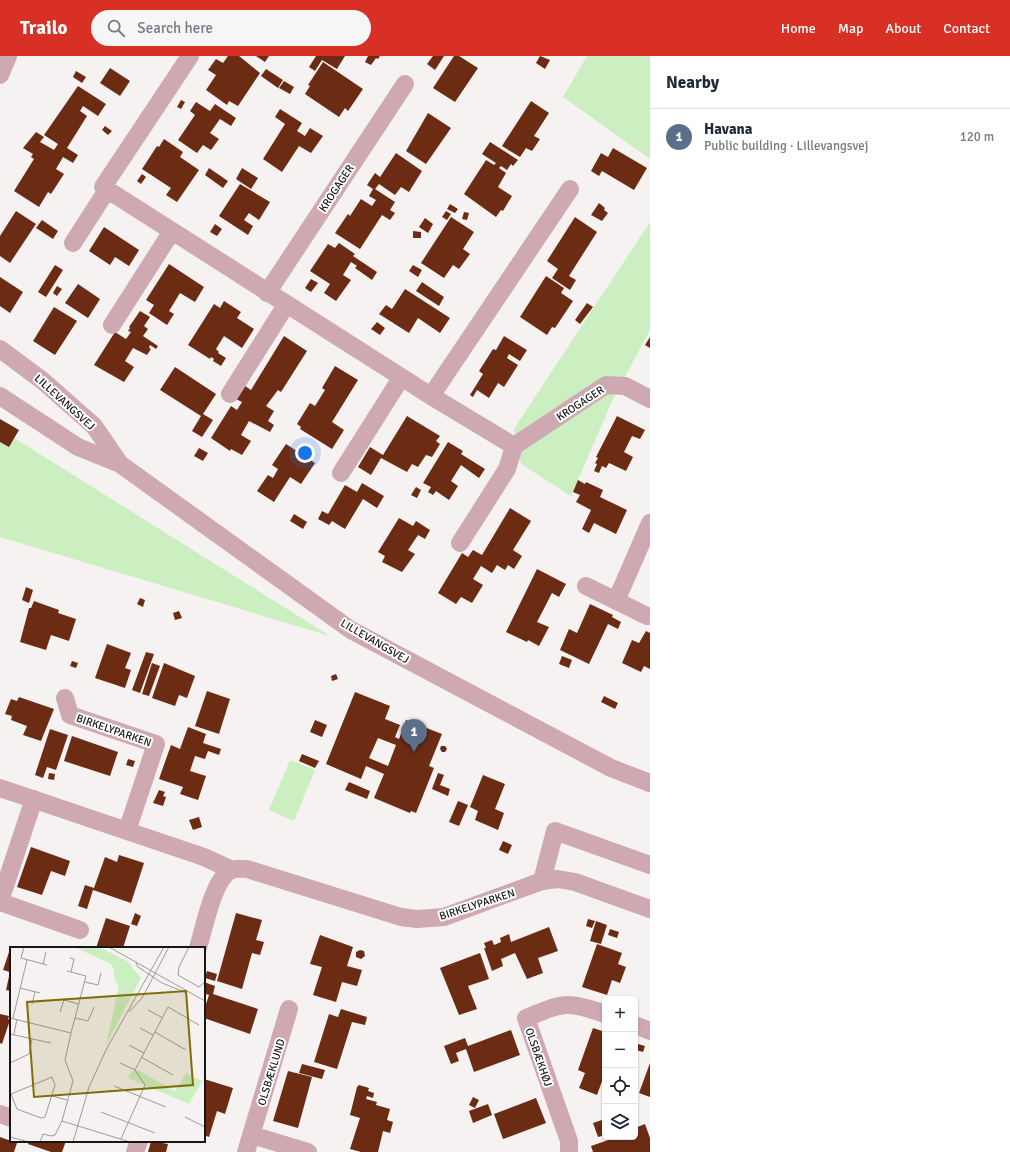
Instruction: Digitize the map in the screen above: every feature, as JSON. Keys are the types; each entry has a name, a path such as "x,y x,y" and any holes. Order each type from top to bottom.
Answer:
{"street":[{"path":"0,75 8,56"},
{"path":"190,56 103,188 401,378 514,446 507,470 460,543"},
{"name":"KROGAGER","path":"267,292 405,84"},
{"path":"431,396 570,189"},
{"path":"73,243 107,190"},
{"path":"112,325 172,232"},
{"path":"230,394 286,305"},
{"name":"LILLEVANGSVEJ","path":"0,349 43,381 94,426 120,464"},
{"path":"341,473 401,378"},
{"name":"KROGAGER","path":"514,446 606,385 625,386 650,399"},
{"name":"LILLEVANGSVEJ","path":"0,396 78,447 120,464 351,630 611,768 650,783"},
{"path":"616,601 650,523"},
{"path":"586,586 647,616"},
{"name":"BIRKELYPARKEN","path":"65,698 70,715 156,744 127,831"},
{"name":"BIRKELYPARKEN","path":"0,788 204,857 232,870 247,869 401,917 417,919 444,917 542,881 558,879 575,882 650,910"},
{"path":"34,799 0,902 80,930"},
{"path":"542,881 555,831 650,865"},
{"path":"198,947 216,888 222,877 232,870"},
{"name":"OLSBÆKHØJ","path":"569,1152 569,1141 526,1018 558,1004 579,1004 602,1013"},
{"name":"OLSBÆKLUND","path":"246,1152 289,1008"},
{"path":"638,1026 650,1031"},
{"path":"0,1114 10,1118"},
{"path":"252,1135 308,1152"},
{"path":"135,1152 139,1142"}],"green space":[{"path":"587,56 650,56 650,159 563,97"},
{"path":"650,222 650,330 613,399 571,496 521,464 514,429"},
{"path":"0,429 330,636 0,537"},
{"path":"290,760 315,770 294,821 269,810"}],"building":[{"path":"228,56 239,56 260,73 238,106 229,101 227,105 206,90 216,75 208,70 216,59 223,63"},
{"path":"256,56 269,56 265,62"},
{"path":"316,56 345,56 337,69 322,60 315,71 309,67"},
{"path":"368,56 380,56 378,59 376,58 371,65 365,62"},
{"path":"433,56 444,56 435,70 427,64"},
{"path":"454,56 459,56 478,68 455,102 433,88"},
{"path":"540,56 550,60 545,69 536,63"},
{"path":"323,62 363,89 348,111 345,108 339,117 305,94 310,86 308,85"},
{"path":"110,68 130,81 120,96 100,83"},
{"path":"266,69 283,80 278,88 261,76"},
{"path":"76,71 86,77 82,83 73,77"},
{"path":"284,81 294,87 290,94 279,88"},
{"path":"78,86 106,104 98,116 83,106 80,111 87,116 67,148 78,155 73,163 63,157 56,169 64,174 51,194 48,192 39,207 14,191 34,159 31,157 33,154 23,148 36,132 44,137 40,142 54,150 58,144 44,135"},
{"path":"181,100 185,102 181,109 177,107"},
{"path":"531,101 549,113 534,136 540,139 532,151 526,148 520,157 502,146"},
{"path":"196,102 210,111 215,104 236,118 231,126 220,119 210,133 219,139 211,150 203,145 197,153 178,140 195,115 190,111"},
{"path":"280,109 302,123 297,131 305,136 310,128 323,136 311,153 299,146 282,172 263,159 285,124 275,117"},
{"path":"428,113 451,128 426,164 406,151"},
{"path":"105,126 112,131 108,135 102,130"},
{"path":"164,139 183,152 180,157 199,170 177,202 166,195 171,188 142,169 157,146 159,147"},
{"path":"490,142 518,160 513,166 511,164 507,170 501,166 499,168 506,173 498,187 512,196 503,211 501,210 496,217 464,194 486,160 494,165 496,163 482,154"},
{"path":"613,148 647,168 634,190 602,171 599,176 591,171 601,153 608,157"},
{"path":"396,153 422,171 409,192 401,187 395,195 379,184 375,189 395,202 390,210 395,213 390,220 382,215 360,249 335,233 348,214 350,216 361,199 372,206 376,200 369,196 373,189 367,185 375,173 380,177"},
{"path":"209,168 228,181 223,188 205,175"},
{"path":"242,168 258,178 251,189 236,179"},
{"path":"142,174 146,177 141,184 137,181"},
{"path":"240,184 270,202 259,220 249,213 244,220 253,226 248,235 219,216"},
{"path":"599,203 608,213 602,221 591,215"},
{"path":"450,204 458,209 455,213 447,209"},
{"path":"16,211 36,224 10,263 0,256 0,236"},
{"path":"446,211 451,214 447,220 442,217"},
{"path":"464,212 469,213 467,220 462,219"},
{"path":"451,217 474,232 463,249 470,254 459,269 453,265 444,278 421,263"},
{"path":"575,217 597,232 569,276 576,280 570,290 552,278 558,269 547,261"},
{"path":"425,218 433,224 428,233 419,227"},
{"path":"42,220 58,231 53,239 36,228"},
{"path":"215,224 222,229 217,236 210,232"},
{"path":"104,227 139,250 129,266 115,257 110,265 89,251"},
{"path":"413,231 421,232 421,238 413,238"},
{"path":"339,243 355,254 353,256 377,272 372,280 355,268 357,266 351,262 343,275 351,280 336,301 324,293 330,284 310,271 328,244 335,248"},
{"path":"169,264 204,287 195,302 180,293 169,311 174,314 167,325 149,313 154,305 146,300"},
{"path":"55,265 63,270 46,297 38,292"},
{"path":"413,265 422,270 418,277 409,271"},
{"path":"546,276 564,288 561,293 573,301 555,328 552,327 547,335 520,317"},
{"path":"0,277 23,292 10,313 0,306"},
{"path":"311,279 318,283 311,292 305,288"},
{"path":"422,282 444,297 439,306 416,291"},
{"path":"78,284 100,299 88,318 65,303"},
{"path":"57,286 62,289 57,296 53,293"},
{"path":"405,289 450,318 440,333 418,318 409,333 379,314 386,305 392,309"},
{"path":"224,301 241,312 237,318 254,329 242,348 224,336 216,349 219,352 218,353 226,358 221,366 213,361 214,359 211,357 210,359 188,345 214,304 220,308"},
{"path":"587,303 593,307 580,324 575,320"},
{"path":"54,307 77,321 55,355 33,341"},
{"path":"140,311 150,317 144,326 148,329 143,336 158,346 156,349 150,345 149,348 151,349 147,355 133,348 125,361 134,367 124,382 94,365 115,332 126,339 131,332 128,331 130,328 129,327"},
{"path":"377,322 385,328 380,335 371,329"},
{"path":"284,336 307,351 281,392 278,390 266,406 274,411 268,421 274,425 270,432 249,421 241,435 251,441 242,455 231,449 230,451 211,438 231,406 237,410 242,402 236,399 245,386 251,390"},
{"path":"504,336 527,350 520,361 509,354 507,358 518,365 504,387 498,383 489,398 477,390 473,397 470,395 483,374 479,371 493,349 496,350"},
{"path":"650,337 650,348 645,345"},
{"path":"335,366 358,380 332,422 344,430 332,449 300,429 301,427 297,424 310,403 315,406 325,390 322,388"},
{"path":"175,367 216,394 203,414 213,420 202,437 192,431 201,416 160,390"},
{"path":"407,416 440,436 436,441 440,444 432,457 426,455 418,467 412,464 407,472 381,458 371,475 358,467 370,447 383,455"},
{"path":"617,416 645,430 640,439 632,436 624,452 633,457 626,471 609,463 606,468 602,466 599,473 594,471 597,464 595,463 598,458 596,457"},
{"path":"0,419 19,430 9,447 0,442"},
{"path":"448,442 463,451 461,454 485,469 479,478 461,465 451,481 458,486 449,500 436,491 433,495 428,492 431,487 423,483"},
{"path":"286,444 315,463 301,484 290,477 274,502 257,491 268,475 273,478 278,469 272,465"},
{"path":"199,448 208,453 203,461 194,456"},
{"path":"578,480 603,490 600,497 627,510 616,534 594,523 589,533 582,529 591,510 576,502 580,495 573,492"},
{"path":"362,483 384,496 377,508 363,499 345,529 332,521 329,525 318,519 322,511 328,514 345,485 357,492"},
{"path":"416,487 421,490 417,498 411,495"},
{"path":"510,508 531,521 513,550 522,556 514,569 508,565 505,570 497,565 492,573 481,566 473,579 483,585 472,603 461,597 456,604 438,593 462,553 468,557 473,550 482,555"},
{"path":"294,514 307,522 303,529 290,521"},
{"path":"399,518 413,526 416,521 430,530 425,539 418,535 408,550 415,554 402,572 382,562 385,556 378,552"},
{"path":"537,569 566,584 559,597 552,593 537,622 549,627 539,646 528,640 527,642 506,632"},
{"path":"26,587 33,590 29,603 22,600"},
{"path":"140,598 145,600 143,607 137,604"},
{"path":"34,601 59,610 58,613 76,619 69,641 51,635 46,650 20,642 29,608 31,608"},
{"path":"590,604 613,615 612,617 621,622 618,629 608,624 589,664 560,650 569,629 577,633"},
{"path":"179,611 182,618 175,620 173,613"},
{"path":"646,631 650,633 650,669 644,666 641,672 622,663 632,640 639,643"},
{"path":"107,644 131,653 125,668 131,670 125,688 95,678"},
{"path":"146,652 154,654 140,693 132,690"},
{"path":"562,656 572,660 569,668 559,664"},
{"path":"72,661 78,663 76,668 70,666"},
{"path":"152,663 160,666 149,696 142,694"},
{"path":"164,663 195,676 187,698 179,695 175,706 152,698"},
{"path":"336,674 338,679 332,681 331,676"},
{"path":"207,691 230,699 219,734 195,726"},
{"path":"355,692 390,706 385,719 400,725 395,737 399,739 406,720 442,734 429,766 434,768 416,813 411,811 410,813 374,798 384,774 366,766 361,779 326,764","holes":["378,738 396,745 388,766 369,758"]},
{"path":"604,696 618,703 615,709 601,702"},
{"path":"19,697 54,709 41,741 23,735 27,726 11,720 12,716 5,714 11,699 17,701"},
{"path":"315,720 327,725 322,737 310,732"},
{"path":"188,727 206,734 203,743 221,749 219,755 208,751 205,759 195,756 190,771 206,776 198,800 180,794 183,787 159,779 171,745 180,749"},
{"path":"50,729 68,735 56,770 47,767 43,778 35,775"},
{"path":"72,736 118,752 110,776 64,761"},
{"path":"441,746 445,746 447,749 445,752 442,752 440,749"},
{"path":"302,754 319,761 315,768 299,761"},
{"path":"128,759 135,761 133,767 126,765"},
{"path":"49,773 55,774 54,780 48,779"},
{"path":"438,773 444,775 440,785 450,789 448,796 432,789"},
{"path":"483,775 505,784 495,809 504,813 498,830 475,820 478,811 470,807"},
{"path":"349,782 370,791 367,799 345,790"},
{"path":"159,790 165,792 163,796 166,797 163,806 153,803"},
{"path":"458,801 468,805 459,826 449,822"},
{"path":"199,817 202,827 193,830 189,820"},
{"path":"503,841 512,845 508,854 499,850"},
{"path":"31,847 70,861 65,876 51,871 42,895 17,887"},
{"path":"119,855 144,863 131,903 93,890 87,909 78,906 85,885 94,888 105,857 117,862"},
{"path":"135,913 141,916 137,926 131,924"},
{"path":"236,913 262,920 256,940 264,942 260,955 252,953 242,989 217,981"},
{"path":"106,918 130,926 123,947 96,947"},
{"path":"588,919 595,921 592,928 586,926"},
{"path":"596,921 607,925 601,944 590,941"},
{"path":"549,927 558,951 538,958 543,973 527,979 515,953 501,959 503,966 492,971 484,948 486,948 484,943 492,940 494,945 501,942 500,938 509,934 511,942"},
{"path":"610,929 619,932 617,938 608,935"},
{"path":"320,935 353,947 347,966 362,970 357,986 342,982 336,1002 313,995 322,967 310,964"},
{"path":"597,944 622,953 618,964 626,967 620,983 612,980 607,995 582,987"},
{"path":"360,950 364,951 365,956 361,959 356,957 356,952"},
{"path":"9,952 10,952 10,972 3,970"},
{"path":"480,953 489,979 468,986 477,1009 459,1015 440,968"},
{"path":"207,971 217,974 215,981 205,978"},
{"path":"10,972 10,991 6,990"},
{"path":"205,982 215,986 213,994 258,1009 250,1034 205,1018 205,1007 209,995 206,994 205,996"},
{"path":"341,1009 367,1017 365,1025 352,1022 337,1069 314,1062 329,1014 338,1017"},
{"path":"0,1014 9,1016 8,1019 10,1020 2,1044 0,1043"},
{"path":"593,1028 602,1031 602,1081 597,1095 579,1088 585,1073 578,1070"},
{"path":"511,1030 520,1055 474,1072 466,1049 456,1053 459,1061 451,1064 444,1046 465,1038 468,1046"},
{"path":"638,1044 645,1046 643,1052 638,1051"},
{"path":"650,1063 650,1097 639,1093"},
{"path":"302,1064 325,1070 322,1079 299,1073"},
{"path":"288,1071 312,1077 298,1128 273,1121"},
{"path":"205,1079 233,1088 225,1114 217,1111 209,1137 205,1135"},
{"path":"359,1085 369,1088 368,1091 374,1093 373,1098 367,1096 366,1099 377,1102 376,1105 390,1109 387,1120 393,1122 390,1133 383,1131 378,1152 361,1152 350,1149 360,1118 350,1115 357,1087"},
{"path":"473,1097 479,1100 475,1108 469,1105"},
{"path":"536,1098 546,1123 503,1139 494,1114"},
{"path":"488,1104 492,1115 473,1123 469,1111"},
{"path":"602,1120 602,1136 598,1137 593,1123"},
{"path":"645,1124 650,1138 650,1152 593,1152 591,1146 608,1140 638,1140 638,1127"},
{"path":"0,1137 10,1141 10,1142 17,1143 14,1152 0,1152"},
{"path":"29,1142 66,1142 62,1152 51,1152 28,1144"},
{"path":"151,1142 168,1144 166,1152 148,1152"}],"place":[{"name":"Havana","path":"414,752"}]}
